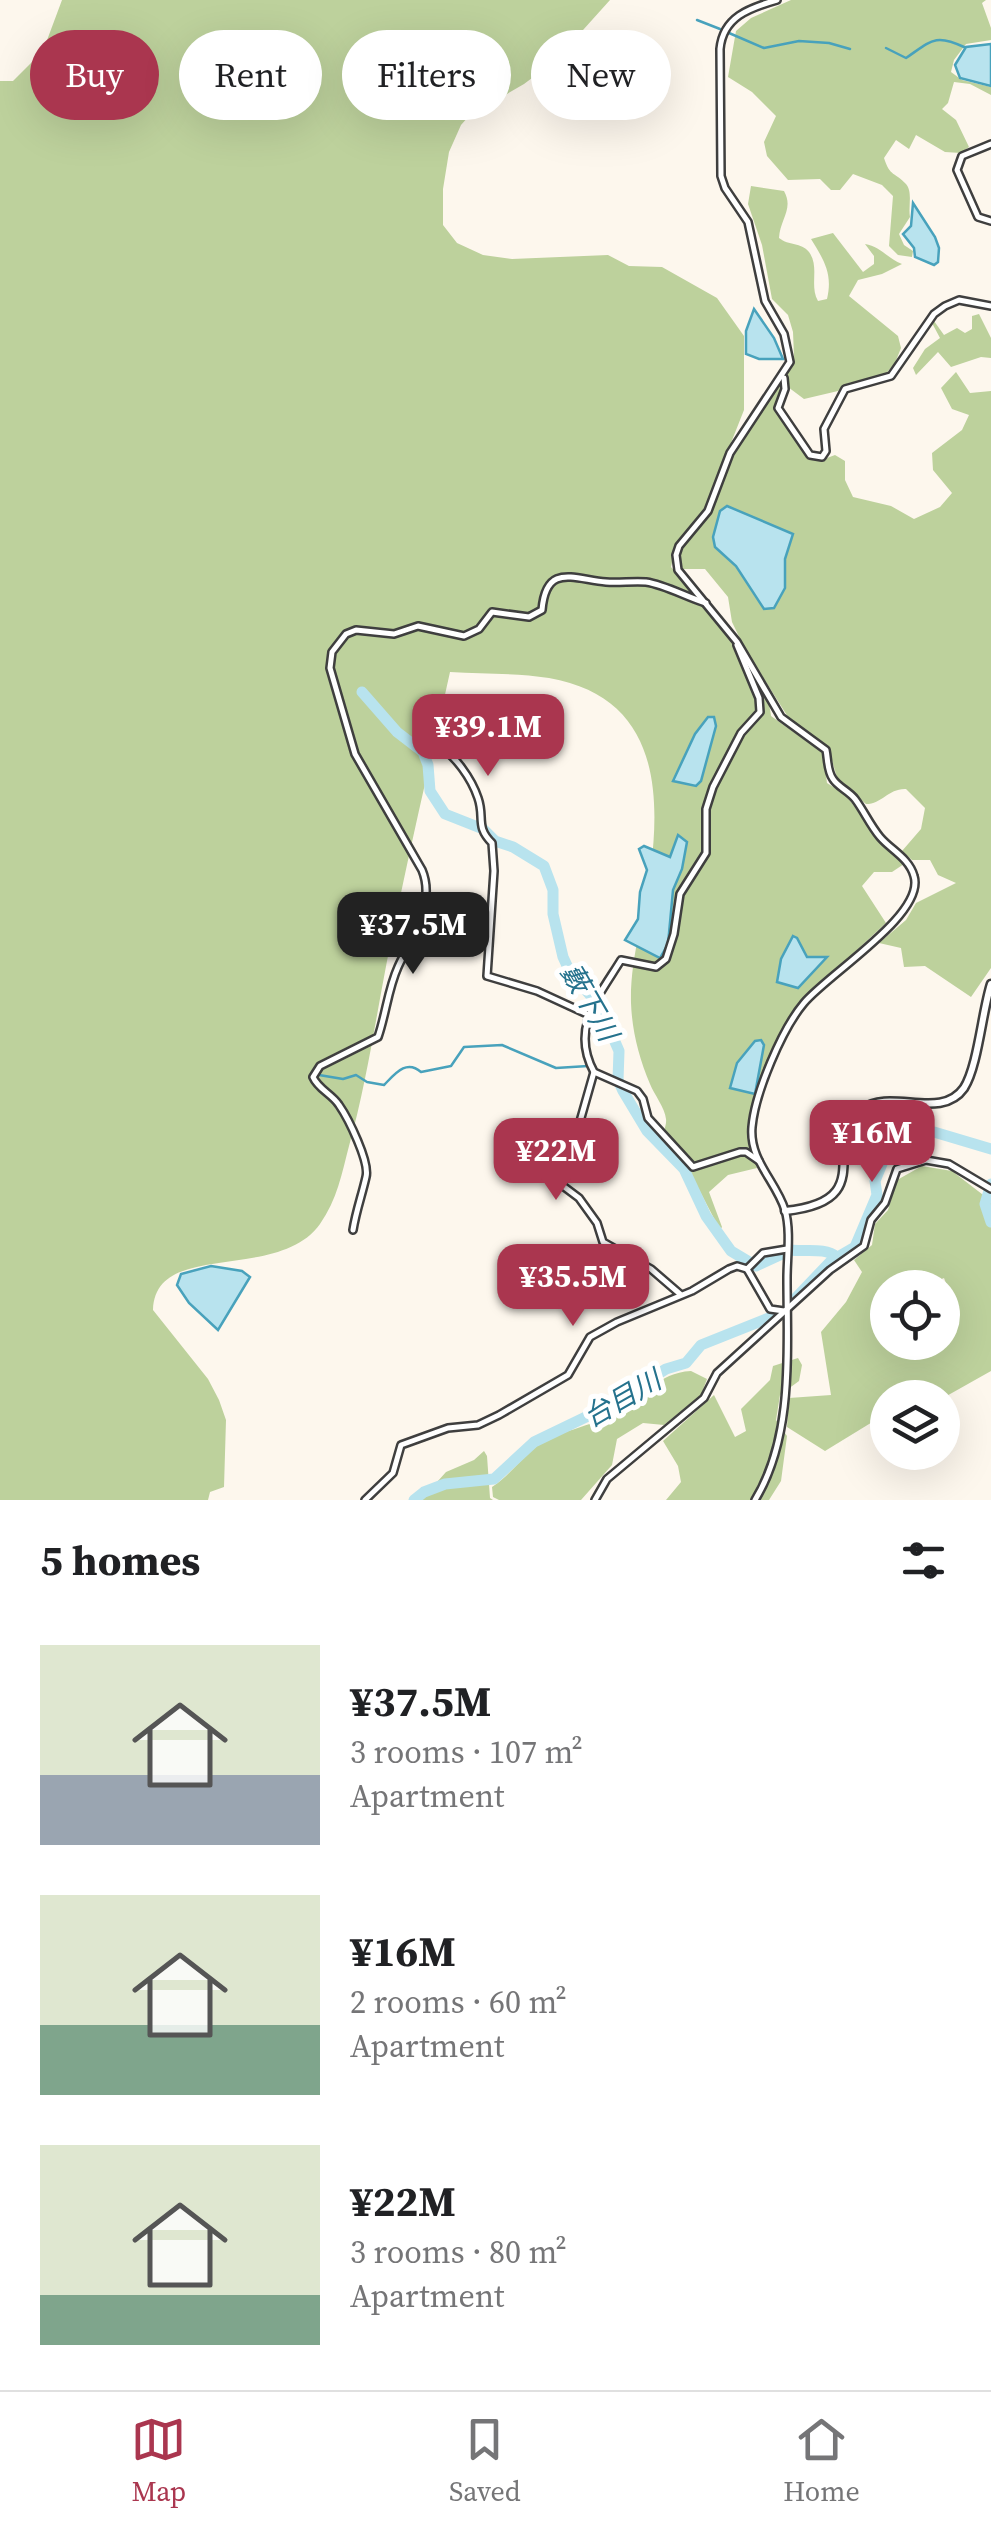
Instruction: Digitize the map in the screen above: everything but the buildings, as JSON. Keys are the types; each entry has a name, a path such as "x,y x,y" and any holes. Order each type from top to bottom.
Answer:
{"street":[{"path":"755,1500 770,1474 784,1403 787,1250 786,1210 759,1161 752,1140 753,1119 765,1080 796,1014 819,988 902,916 912,900 915,884 903,858 880,838 855,799 835,782 826,750 781,717 737,642 678,570 676,555 684,538 708,512 730,453 790,362 789,350 766,301 748,222 725,188 720,165 723,34 748,8 778,0"},
{"path":"991,144 962,156 957,164 978,218 991,221"},
{"path":"784,375 785,389 778,408 810,455 822,458 826,451 824,428 845,389 891,376 934,314 944,306 959,300 991,306"},
{"path":"354,1230 366,1166 350,1121 313,1077 320,1066 378,1036 397,969 412,944 427,886 422,870 355,754 330,668 334,646 356,630 394,634 418,626 458,636 479,629 492,612 532,616 542,610 549,584 566,576 648,582 708,604"},
{"path":"681,1295 651,1270 603,1242 597,1223 579,1198 555,1180 556,1172 571,1153 594,1072 584,1045 587,1014 621,960 656,967 669,954 680,894 708,848 705,814 713,787 741,732 760,712 759,698 737,642"},
{"path":"478,740 475,746 446,740 440,745 454,755 478,798 481,828 492,844 494,871 487,976 537,991 587,1014"},
{"path":"786,1210 806,1208 834,1195 843,1176 854,1117 867,1106 938,1102 961,1092 970,1075 991,984"},
{"path":"594,1072 636,1092 648,1118 693,1167 740,1152 759,1161"},
{"path":"595,1500 606,1479 704,1398 717,1373 830,1270 864,1246 871,1220 886,1203 898,1170 926,1160 949,1164 988,1188"},
{"path":"365,1500 393,1473 401,1445 448,1428 478,1425 499,1415 568,1375 590,1337 737,1266 749,1266 764,1253 787,1250"},
{"path":"749,1266 770,1309 787,1310"}],"green space":[{"path":"62,0 610,0 583,30 531,30 531,79 511,92 511,30 342,30 342,120 465,120 449,152 443,189 443,225 457,243 483,255 512,259 608,255 629,266 662,267 717,298 744,336 744,410 704,511 676,545 671,567 746,659 767,699 771,716 823,753 827,783 846,795 878,839 904,864 892,872 874,872 862,886 886,923 802,1001 779,1036 750,1111 747,1137 757,1168 728,1175 709,1192 720,1230 694,1180 661,1141 665,1115 650,1084 633,1024 633,968 654,834 650,773 642,746 629,723 610,703 583,688 537,676 450,672 360,1100 331,1205 320,1224 301,1242 276,1252 196,1267 174,1275 159,1288 153,1310 208,1379 226,1420 224,1487 210,1492 208,1500 0,1500 0,81 13,81 30,64 30,120 159,120 159,30 51,30"},
{"path":"791,0 986,0 982,3 991,40 966,44 954,60 951,72 962,80 991,87 991,95 970,84 954,82 948,103 942,109 956,120 969,147 961,153 945,152 916,135 909,149 896,140 884,158 909,191 910,217 899,234 904,245 913,251 912,257 898,255 889,246 893,196 882,185 853,174 840,190 831,190 820,179 788,180 767,156 764,142 776,116 752,92 728,77 736,31 751,18"},
{"path":"751,186 784,191 787,209 779,238 809,252 818,301 827,299 829,282 811,239 833,233 863,272 874,264 874,256 865,244 902,264 858,280 849,296 898,336 901,348 883,377 848,383 838,391 804,399 788,387 787,375 794,356 793,332 788,315 772,299 762,245 748,204"},
{"path":"979,314 991,338 991,358 981,357 951,367 938,352 916,375 913,368 925,349 940,338 934,321 944,335 957,328 965,333 972,329 972,316"},
{"path":"956,372 970,393 991,391 991,968 971,997 925,966 904,967 901,948 879,943 906,920 916,903 956,883 938,875 930,860 912,860 902,851 921,829 925,808 906,789 866,804 838,781 829,750 788,717 744,647 732,622 728,597 705,569 681,569 680,556 686,541 710,515 730,459 782,382 776,411 808,456 819,461 835,455 845,461 845,480 853,497 891,506 914,519 940,507 952,493 933,470 932,453 962,430 969,415 952,409 941,388"},
{"path":"922,1166 952,1171 991,1201 991,1371 960,1388 960,1380 870,1380 870,1423 825,1451 787,1427 789,1398 831,1395 821,1332 846,1302 862,1272 854,1260 872,1245 875,1224 888,1210 897,1180"},
{"path":"798,1358 802,1365 799,1381 780,1395 776,1420 787,1436 781,1481 769,1500 666,1500 681,1482 678,1466 663,1441 714,1395 735,1437 746,1431 741,1409 770,1380 773,1366"},
{"path":"691,1371 707,1379 701,1395 664,1425 643,1423 617,1439 612,1465 581,1500 493,1497 492,1487 542,1443 608,1417 669,1376"},
{"path":"484,1451 493,1500 421,1500 446,1472 474,1460"}],"water":[{"path":"991,44 991,86 960,78 955,65 966,47"},
{"path":"913,203 939,248 934,265 915,257 914,248 903,234 911,226"},
{"path":"754,309 783,359 759,359 746,354 746,331"},
{"path":"727,506 793,534 785,559 785,588 774,608 764,609 736,566 715,547 713,537 720,511"},
{"path":"708,717 714,717 716,726 701,781 696,786 673,781 695,734"},
{"path":"678,835 687,842 673,890 668,944 660,958 625,940 638,919 647,870 639,849 644,846 670,857"},
{"path":"793,936 807,957 827,957 798,988 777,982 781,959"},
{"path":"761,1040 764,1045 755,1094 730,1088 737,1063 755,1041"},
{"path":"211,1266 242,1271 250,1277 218,1330 189,1303 177,1285 181,1274"}],"waterway":[{"path":"697,20 720,29"},
{"path":"729,33 764,48 799,41 850,49"},
{"path":"886,48 906,58 939,40 964,47"},
{"name":"藪下川","path":"362,692 397,732 423,752 430,791 445,814 483,829 495,841 544,866 553,890 553,914 563,957 570,972 599,1005 619,1051 618,1080 647,1131 684,1169 706,1216 731,1251 756,1266 782,1254"},
{"path":"319,1075 343,1079 356,1075 384,1085 406,1068 421,1072 451,1066 464,1047 502,1045 556,1068 588,1066"},
{"name":"台目川","path":"791,1303 831,1261 855,1247 877,1195 875,1181 891,1142 934,1132 991,1149"},
{"name":"台目川","path":"991,1184 985,1204 991,1222"},
{"name":"藪下川","path":"790,1250 821,1251 837,1257"},
{"name":"台目川","path":"414,1500 445,1484 494,1479 534,1442 590,1415 613,1409 645,1382 686,1363 701,1345 776,1315"}]}
